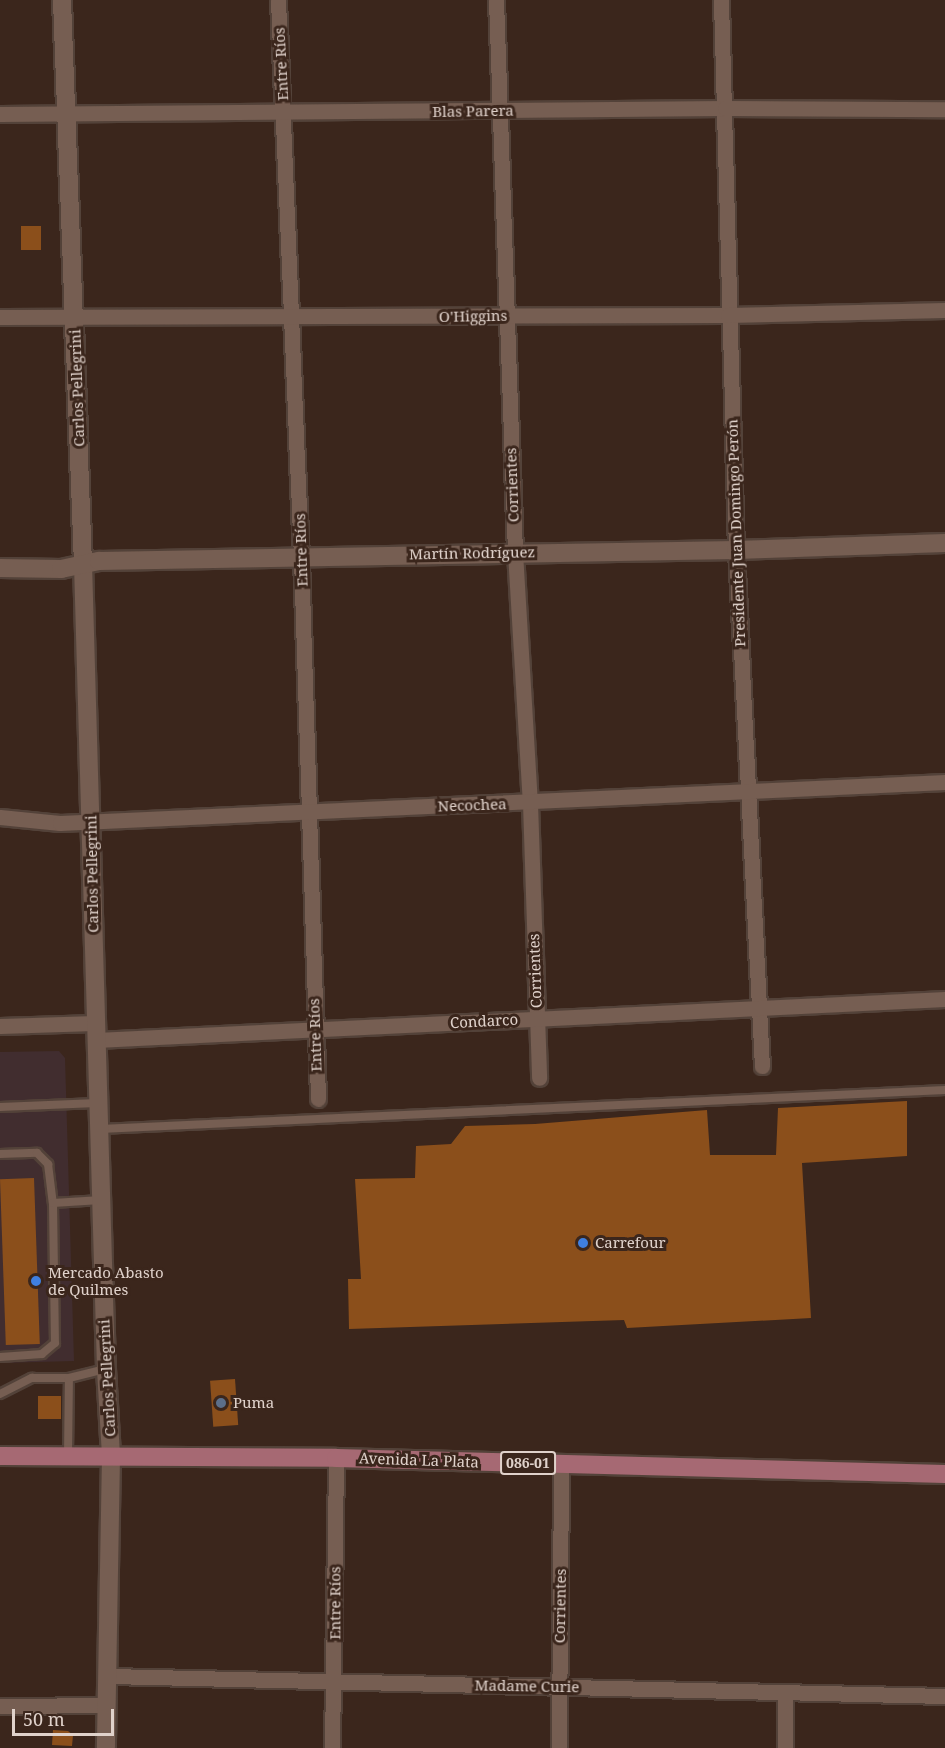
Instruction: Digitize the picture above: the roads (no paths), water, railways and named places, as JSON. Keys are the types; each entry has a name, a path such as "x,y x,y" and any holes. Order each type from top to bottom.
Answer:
{"main road":[{"name":"Avenida La Plata","path":"0,1456 336,1458 945,1474"}],"street":[{"name":"Carlos Pellegrini","path":"62,0 83,564 97,1103 111,1456 106,1748"},
{"name":"Entre Ríos","path":"278,0 301,557 318,1099"},
{"name":"Corrientes","path":"496,0 515,552 530,803 539,1078"},
{"name":"Presidente Juan Domingo Perón","path":"721,0 736,550 761,1007 762,1066"},
{"name":"Blas Parera","path":"0,114 725,108 945,109"},
{"name":"O'Higgins","path":"0,317 728,315 945,310"},
{"name":"Martín Rodríguez","path":"0,568 61,569 99,561 515,552 736,550 945,543"},
{"name":"Necochea","path":"0,817 60,823 749,793 945,782"},
{"name":"Condarco","path":"0,1026 95,1031 315,1030 945,999"},
{"name":"Entre Ríos","path":"332,1748 336,1458"},
{"name":"Corrientes","path":"558,1748 561,1464"},
{"name":"Madame Curie","path":"109,1676 945,1696"},
{"path":"785,1692 785,1748"},
{"path":"0,1706 107,1706"}],"lane":[{"path":"98,1129 945,1090"},
{"path":"0,1107 97,1103"},
{"path":"0,1154 37,1154 48,1164 53,1203 55,1343 42,1354 0,1357"},
{"path":"53,1203 101,1200"},
{"path":"0,1395 32,1378 69,1378 106,1369"},
{"path":"68,1455 69,1378"}],"place":[{"name":"Carrefour","path":"583,1243"},
{"name":"Mercado Abasto de Quilmes","path":"36,1281"},
{"name":"Puma","path":"221,1403"}]}
